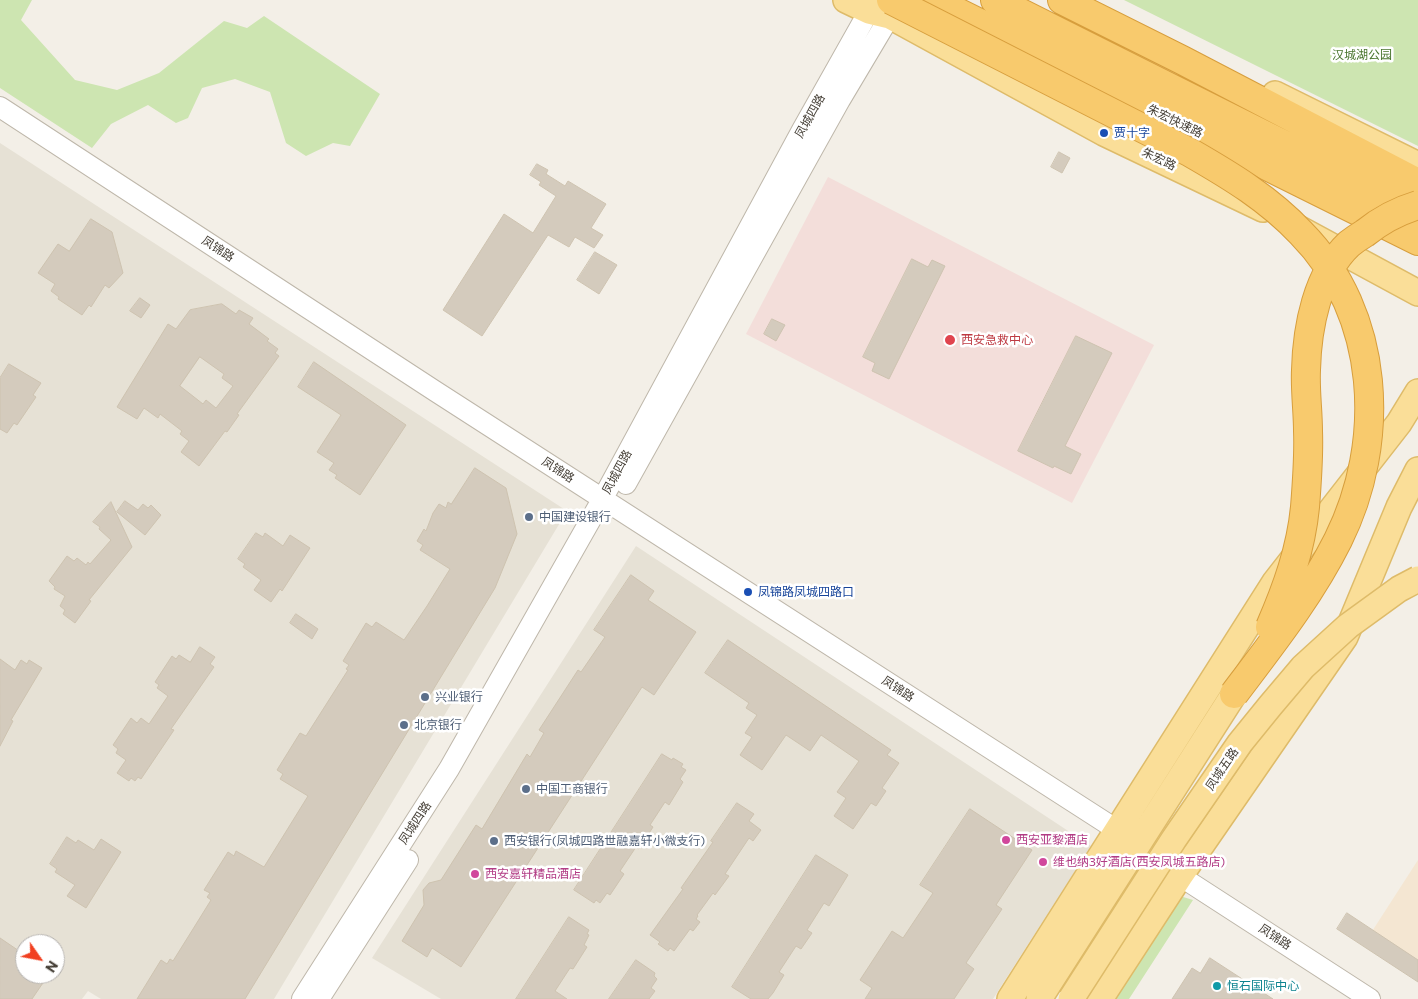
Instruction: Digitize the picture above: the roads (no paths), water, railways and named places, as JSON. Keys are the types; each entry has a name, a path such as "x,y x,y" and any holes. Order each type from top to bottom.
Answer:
{"highway":[{"name":"朱宏快速路","path":"933,0 1418,242"},
{"path":"995,0 1418,212"},
{"path":"1062,0 1418,182"},
{"path":"885,5 1183,149 1237,179 1267,201 1302,234 1323,260 1341,289 1357,327 1366,360 1370,403 1367,450 1356,495 1338,540 1304,599 1234,694"},
{"path":"1234,694 1271,626 1288,584 1300,540 1308,466 1306,372 1309,336 1317,300 1333,264 1349,244 1401,210 1418,205"}],"main road":[{"name":"朱宏路","path":"846,0 885,5 1104,133 1265,210 1418,293"},
{"path":"1086,0 1418,165"},
{"path":"1010,999 1275,582 1399,423 1418,392"},
{"path":"1100,999 1180,876 1345,637 1399,507 1418,470"},
{"name":"凤城五路","path":"1071,999 1174,839 1240,743 1302,667 1348,626 1398,589 1418,579"},
{"path":"1039,999 1234,694"}],"street":[{"name":"凤城四路","path":"319,999 465,770 608,502 802,130 885,5"},
{"name":"凤锦路","path":"0,107 1117,830"},
{"name":"凤城四路","path":"302,999 449,770 608,502"},
{"name":"凤锦路","path":"1180,876 1370,999"}],"place":[{"name":"贾十字","path":"1104,133"},
{"name":"西安急救中心","path":"950,340"},
{"name":"中国建设银行","path":"529,517"},
{"name":"凤锦路凤城四路口","path":"748,592"},
{"name":"兴业银行","path":"425,697"},
{"name":"北京银行","path":"404,725"},
{"name":"中国工商银行","path":"526,789"},
{"name":"西安亚黎酒店","path":"1006,840"},
{"name":"西安银行(凤城四路世融嘉轩小微支行)","path":"494,841"},
{"name":"维也纳3好酒店(西安凤城五路店)","path":"1043,862"},
{"name":"西安嘉轩精品酒店","path":"475,874"},
{"name":"恒石国际中心","path":"1217,986"}],"park label":[{"name":"汉城湖公园","path":"1362,55"}]}
